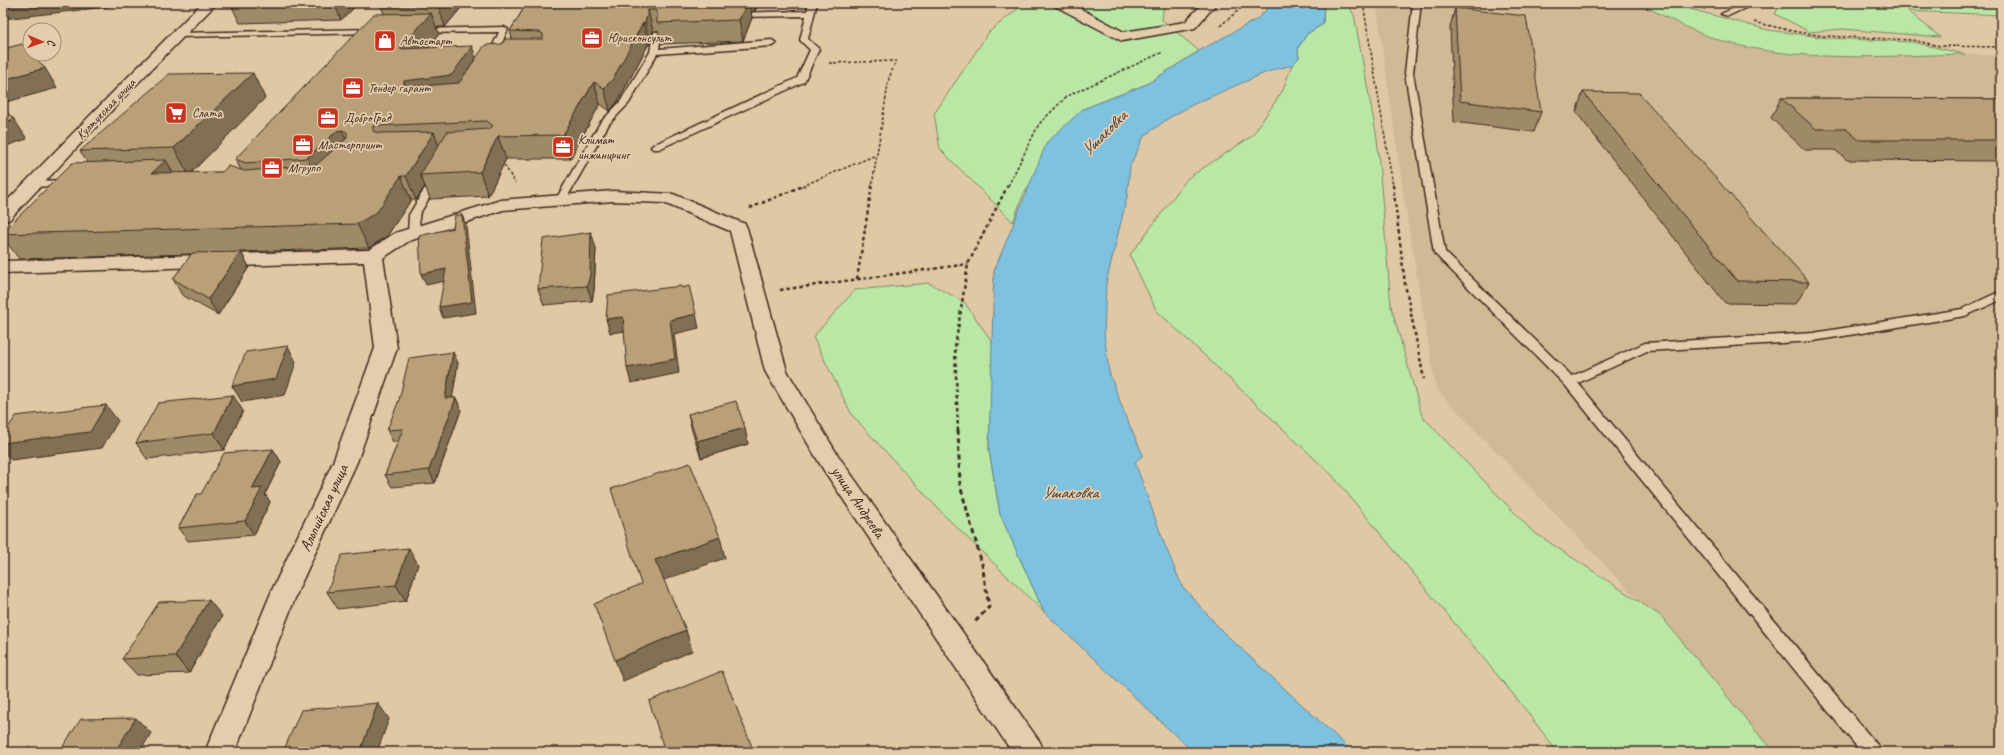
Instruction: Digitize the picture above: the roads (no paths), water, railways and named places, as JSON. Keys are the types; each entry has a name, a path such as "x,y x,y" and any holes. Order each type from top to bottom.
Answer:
{"street":[{"name":"Култукская улица","path":"3,216 210,3"},
{"path":"1060,3 1122,37 1190,25 1210,3"},
{"name":"улица Андреева","path":"560,201 613,196 667,198 729,224 755,294 776,372 831,463 1029,752"},
{"path":"3,267 372,256 402,238 501,205 560,201"},
{"name":"Альпийская улица","path":"220,752 286,588 345,462 386,348 372,256"}],"lane":[{"path":"656,147 801,80 815,49 804,40 813,3"},
{"path":"1417,3 1409,73 1440,253 1570,382 1872,752"},
{"path":"1725,14 1752,3"},
{"path":"732,15 810,13"},
{"path":"410,31 504,29 490,59 507,57"},
{"path":"178,35 387,31"},
{"path":"560,201 605,123 624,103 654,52 657,34"},
{"path":"654,52 772,43"},
{"path":"414,234 414,215 440,170"},
{"path":"33,184 80,182"},
{"path":"1570,382 1645,347 1812,336 1965,312 2001,295"}],"water":[{"name":"Ушаковка","path":"1273,3 1324,3 1323,24 1307,34 1298,48 1299,58 1292,65 1267,72 1194,104 1169,118 1144,136 1130,166 1127,197 1106,283 1104,333 1109,372 1125,415 1143,455 1135,462 1164,543 1182,586 1222,631 1353,752 1193,752 1044,612 1000,514 989,450 994,271 1047,142 1083,109 1147,84 1199,51 1257,19"}],"place":[{"name":"Юрисконсульт","path":"592,38"},
{"name":"Автостарт","path":"385,41"},
{"name":"Тендер гарант","path":"353,88"},
{"name":"Слата","path":"176,113"},
{"name":"ДоброГрад","path":"328,118"},
{"name":"Мастерпринт","path":"303,145"},
{"name":"Климат инжиниринг","path":"563,147"},
{"name":"Мгрупп","path":"272,168"}]}
